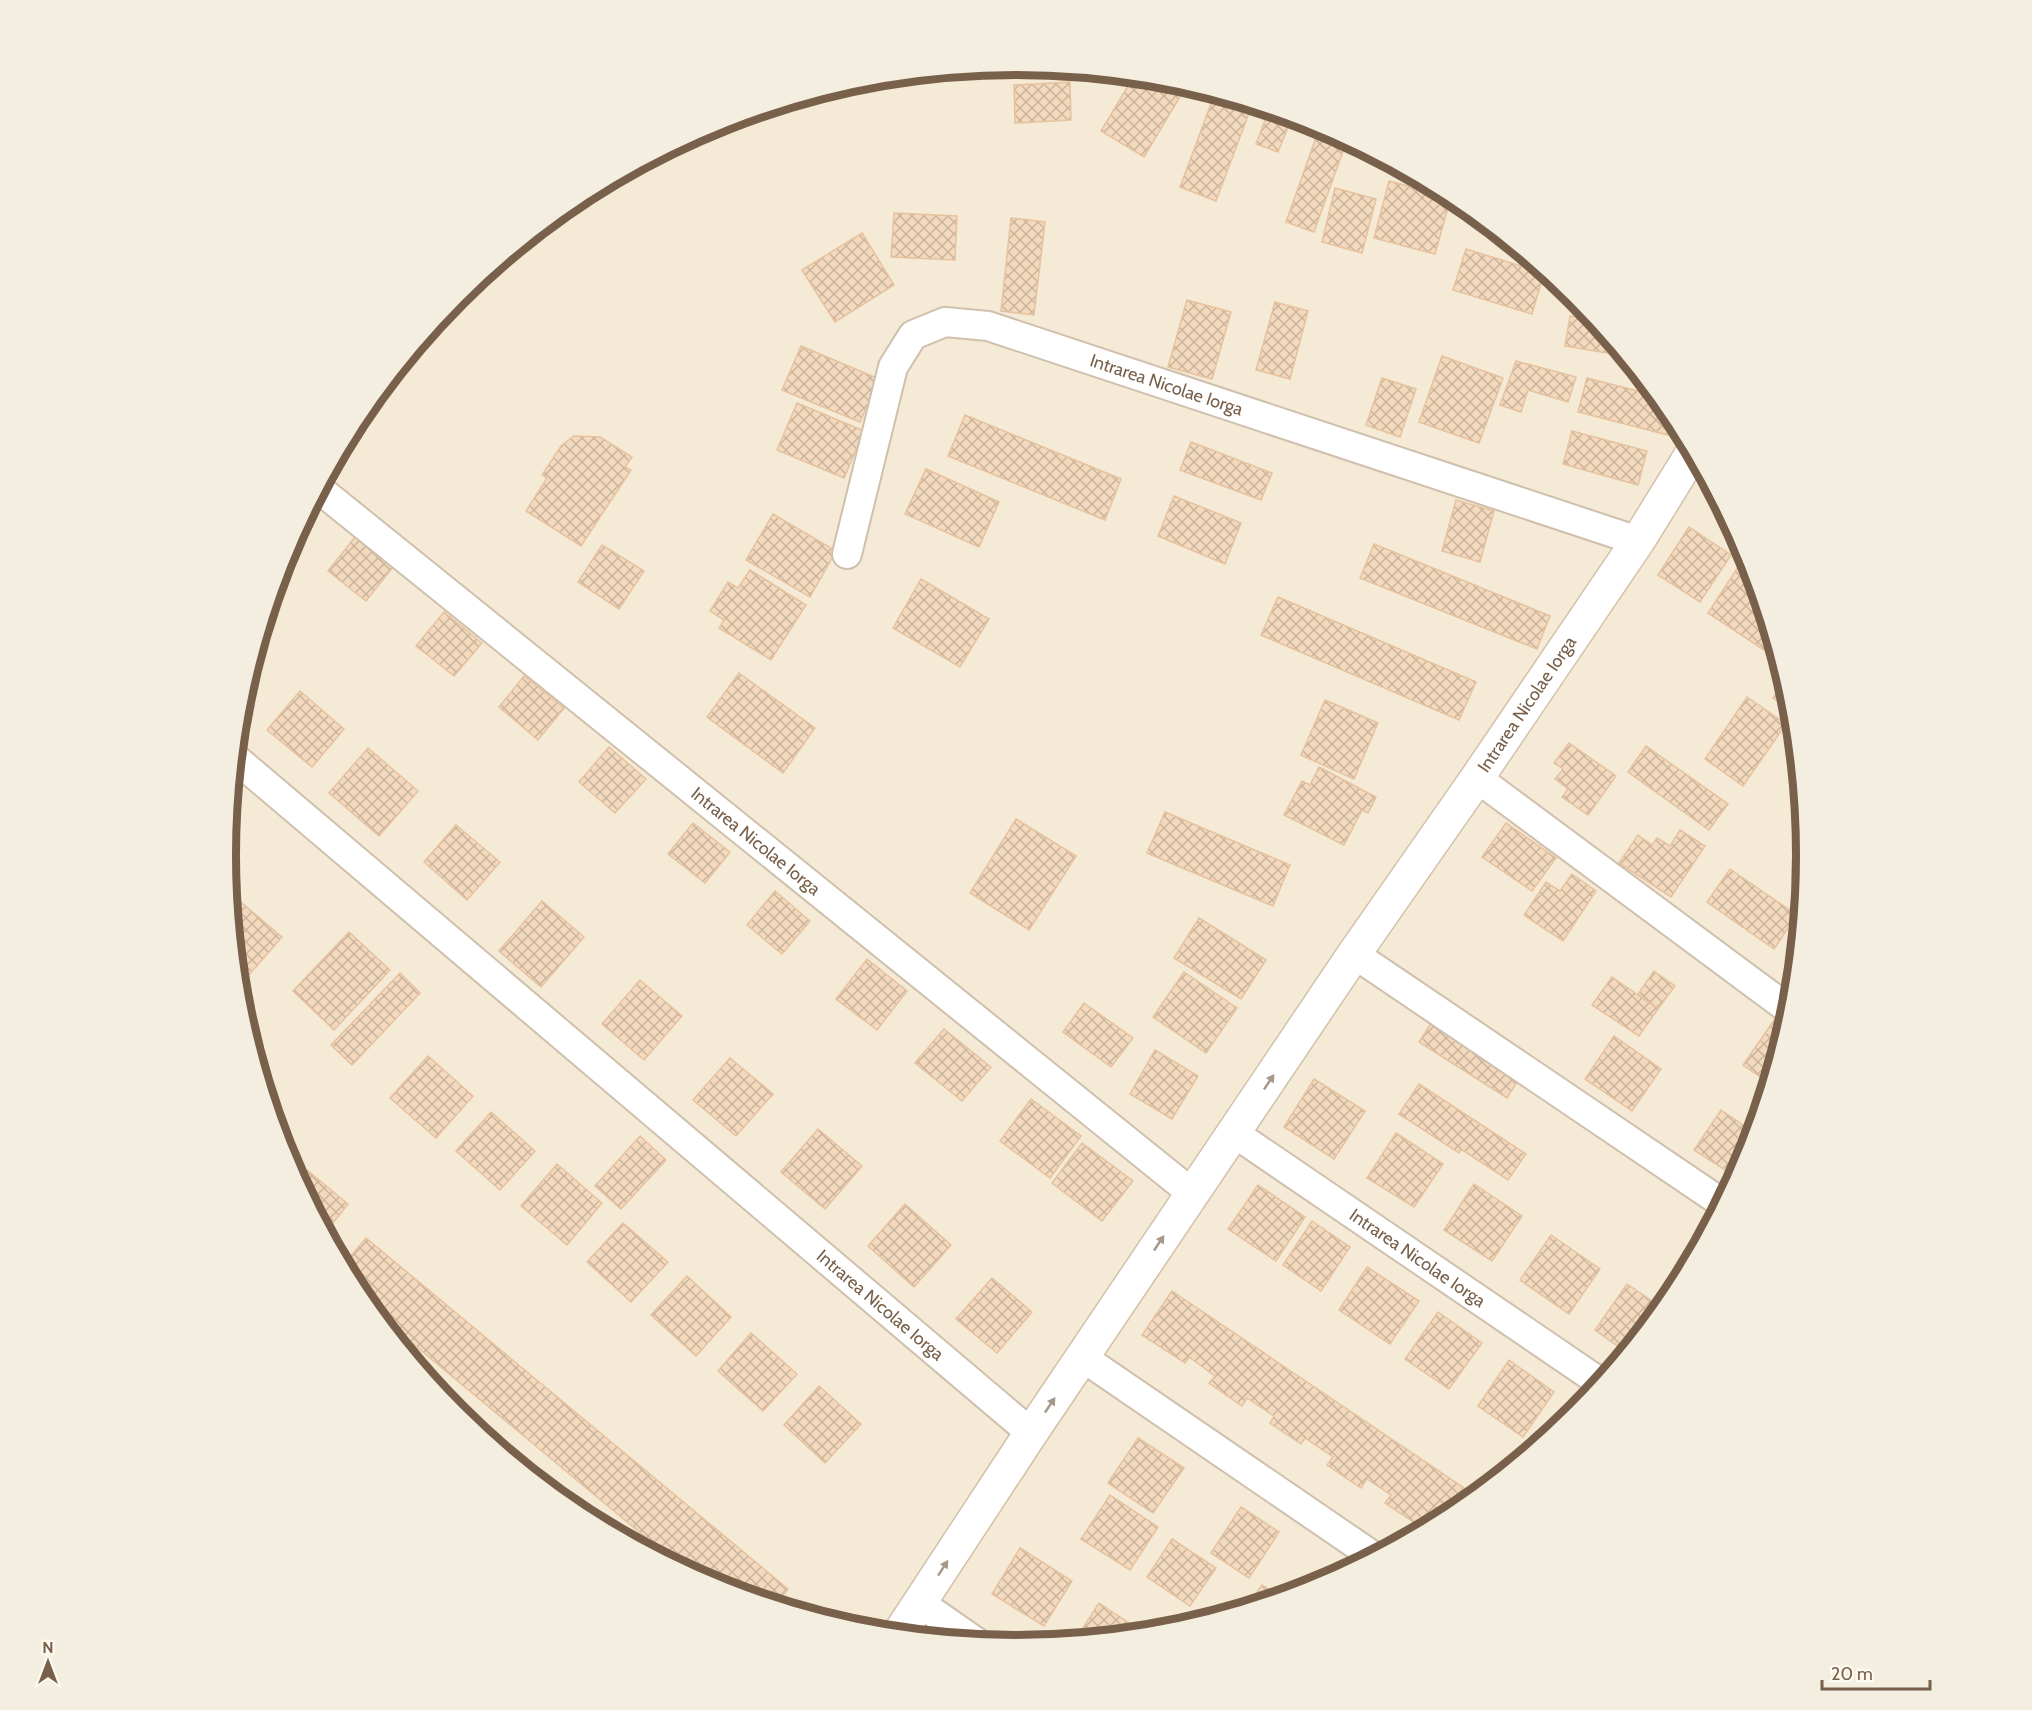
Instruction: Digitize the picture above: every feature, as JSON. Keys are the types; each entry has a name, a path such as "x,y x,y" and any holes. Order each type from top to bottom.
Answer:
{"street":[{"name":"Intrarea Nicolae Iorga","path":"847,554 893,367 913,335 945,322 988,326 1638,541"},
{"name":"Intrarea Nicolae Iorga","path":"904,1626 1031,1433 1354,954 1638,541 1688,460"},
{"name":"Intrarea Nicolae Iorga","path":"325,494 1192,1194"},
{"name":"Intrarea Nicolae Iorga","path":"242,764 1031,1433"},
{"name":"Intrarea Nicolae Iorga","path":"1477,778 1781,1004"},
{"path":"1354,954 1716,1199"},
{"name":"Intrarea Nicolae Iorga","path":"1234,1133 1594,1378"},
{"path":"1082,1358 1367,1552"},
{"path":"920,1603 963,1633"}],"shaded area":[{"path":"1016,75 1118,82 1168,90 1267,116 1361,155 1406,180 1449,206 1491,236 1530,269 1568,303 1635,380 1665,422 1716,510 1755,604 1769,653 1781,703 1794,804 1796,855 1789,957 1781,1007 1755,1106 1716,1200 1691,1245 1665,1288 1635,1330 1602,1369 1568,1407 1491,1474 1449,1504 1361,1555 1267,1594 1218,1608 1168,1620 1067,1633 1016,1635 914,1628 864,1620 765,1594 671,1555 626,1530 583,1504 541,1474 502,1441 464,1407 397,1330 367,1288 316,1200 277,1106 263,1057 251,1007 238,906 236,855 243,753 251,703 277,604 316,510 341,465 367,422 397,380 430,341 464,303 541,236 583,206 671,155 765,116 814,102 864,90 965,77"}],"building":[{"path":"1070,82 1071,120 1015,123 1014,85"},
{"path":"1129,84 1182,93 1144,157 1101,131"},
{"path":"1212,101 1250,111 1216,201 1180,187"},
{"path":"1267,116 1289,124 1278,152 1256,144"},
{"path":"1317,135 1344,148 1314,232 1286,222"},
{"path":"1361,155 1377,164 1360,158"},
{"path":"1389,181 1422,189 1449,206 1435,254 1374,238"},
{"path":"1335,188 1376,199 1362,253 1322,242"},
{"path":"894,213 957,216 955,260 891,257"},
{"path":"1011,218 1045,222 1034,315 1001,311"},
{"path":"862,233 894,285 835,322 802,270"},
{"path":"1466,249 1529,269 1542,280 1532,314 1453,290"},
{"path":"1187,300 1231,312 1212,379 1168,367"},
{"path":"1275,302 1308,311 1290,379 1256,370"},
{"path":"1570,316 1581,318 1613,354 1565,346"},
{"path":"801,346 879,379 860,422 782,390"},
{"path":"1442,356 1503,378 1479,443 1419,422"},
{"path":"1516,361 1576,377 1568,402 1528,390 1521,412 1500,405"},
{"path":"1382,378 1416,389 1400,437 1366,425"},
{"path":"1587,378 1644,393 1669,429 1668,435 1578,412"},
{"path":"797,403 864,431 844,478 777,450"},
{"path":"965,415 1121,479 1105,520 948,456"},
{"path":"1572,431 1647,451 1638,485 1563,464"},
{"path":"574,436 600,437 632,457 625,467 631,470 581,546 526,511 547,478 542,475 561,446"},
{"path":"1191,442 1272,473 1261,500 1180,470"},
{"path":"926,469 999,502 979,547 905,514"},
{"path":"1174,496 1241,523 1225,564 1158,536"},
{"path":"1456,500 1494,511 1480,562 1442,551"},
{"path":"773,514 836,551 810,597 746,560"},
{"path":"1689,527 1731,555 1700,602 1658,575"},
{"path":"355,537 393,567 366,601 328,571"},
{"path":"1374,544 1550,616 1537,649 1360,578"},
{"path":"602,545 644,571 619,609 578,582"},
{"path":"1740,564 1755,604 1769,653 1708,613"},
{"path":"750,570 806,605 771,660 719,628 724,620 710,611 728,582 738,588"},
{"path":"921,579 989,619 960,667 893,628"},
{"path":"1278,597 1476,682 1459,720 1261,635"},
{"path":"444,612 482,643 454,676 416,646"},
{"path":"739,673 815,728 783,773 707,717"},
{"path":"524,676 564,708 538,740 499,707"},
{"path":"1778,690 1781,704 1773,698"},
{"path":"300,691 344,729 312,767 267,730"},
{"path":"1747,697 1784,723 1785,726 1743,786 1705,759"},
{"path":"1325,700 1378,723 1354,779 1301,755"},
{"path":"1569,743 1616,776 1588,815 1562,797 1568,789 1555,779 1563,769 1554,763"},
{"path":"1646,746 1728,804 1709,830 1628,772"},
{"path":"609,747 646,779 615,813 579,782"},
{"path":"368,748 418,791 379,836 329,793"},
{"path":"1319,767 1376,797 1368,813 1362,810 1344,845 1284,815 1302,781 1310,785"},
{"path":"1165,812 1290,865 1273,906 1147,853"},
{"path":"1016,819 1076,856 1029,930 970,893"},
{"path":"693,823 730,852 705,883 668,854"},
{"path":"1506,823 1556,858 1532,891 1482,857"},
{"path":"456,825 500,862 467,900 424,862"},
{"path":"1680,830 1705,846 1671,897 1619,863 1638,835 1652,845 1657,838 1670,846"},
{"path":"1730,869 1793,913 1792,922 1774,949 1707,902"},
{"path":"1572,874 1596,891 1563,941 1524,915 1546,882 1560,891"},
{"path":"775,891 810,921 782,954 747,925"},
{"path":"238,899 282,937 247,977 243,957"},
{"path":"542,901 584,937 541,987 499,951"},
{"path":"1199,918 1266,960 1241,999 1174,958"},
{"path":"349,932 390,970 334,1030 293,991"},
{"path":"867,959 907,991 877,1030 836,999"},
{"path":"1654,971 1675,986 1658,1009 1638,994"},
{"path":"1184,972 1237,1008 1206,1053 1153,1017"},
{"path":"400,973 420,993 352,1065 331,1045"},
{"path":"1612,977 1658,1009 1639,1036 1592,1005"},
{"path":"640,980 682,1016 644,1060 602,1024"},
{"path":"1084,1003 1133,1038 1111,1067 1063,1032"},
{"path":"1777,1016 1779,1017 1763,1079 1743,1065"},
{"path":"1431,1023 1519,1079 1507,1098 1419,1042"},
{"path":"944,1029 991,1067 962,1101 915,1063"},
{"path":"1614,1036 1661,1069 1632,1111 1585,1079"},
{"path":"1155,1050 1198,1076 1172,1119 1130,1094"},
{"path":"428,1056 473,1096 436,1138 390,1098"},
{"path":"730,1058 773,1094 736,1136 693,1100"},
{"path":"1314,1079 1365,1111 1334,1159 1284,1127"},
{"path":"1419,1084 1526,1154 1508,1180 1461,1149 1459,1153 1399,1114"},
{"path":"1031,1099 1081,1136 1050,1178 1000,1141"},
{"path":"1721,1110 1747,1127 1728,1172 1694,1150"},
{"path":"491,1112 535,1151 500,1190 456,1151"},
{"path":"818,1129 862,1166 825,1209 781,1172"},
{"path":"1396,1133 1443,1164 1414,1207 1367,1178"},
{"path":"640,1136 666,1160 621,1209 595,1186"},
{"path":"1082,1143 1133,1181 1102,1221 1052,1183"},
{"path":"557,1164 602,1203 567,1245 521,1206"},
{"path":"307,1170 348,1204 331,1226 316,1200 304,1173"},
{"path":"1474,1184 1522,1216 1492,1261 1444,1230"},
{"path":"1258,1185 1305,1217 1276,1261 1228,1229"},
{"path":"905,1204 951,1245 914,1287 868,1246"},
{"path":"1312,1221 1350,1247 1321,1291 1283,1265"},
{"path":"623,1223 668,1262 631,1302 587,1262"},
{"path":"1551,1235 1600,1269 1569,1314 1520,1280"},
{"path":"366,1238 788,1589 780,1598 765,1594 718,1576 658,1548 398,1332 349,1258"},
{"path":"1367,1267 1419,1301 1390,1344 1339,1310"},
{"path":"687,1276 731,1317 696,1356 651,1315"},
{"path":"992,1278 1032,1312 997,1353 956,1319"},
{"path":"1627,1284 1654,1303 1620,1348 1595,1330"},
{"path":"1172,1291 1464,1488 1458,1498 1416,1524 1385,1503 1391,1495 1367,1479 1361,1488 1327,1465 1333,1457 1305,1438 1301,1444 1270,1423 1274,1416 1247,1398 1242,1406 1209,1383 1215,1376 1189,1357 1185,1363 1142,1335"},
{"path":"1438,1312 1482,1343 1449,1389 1405,1359"},
{"path":"751,1333 797,1374 763,1411 718,1371"},
{"path":"1509,1360 1554,1392 1523,1437 1478,1406"},
{"path":"819,1386 861,1424 825,1463 784,1425"},
{"path":"1138,1438 1184,1468 1153,1513 1108,1483"},
{"path":"1110,1495 1158,1527 1130,1570 1081,1539"},
{"path":"1241,1507 1279,1532 1249,1578 1211,1553"},
{"path":"1172,1539 1216,1568 1190,1606 1147,1577"},
{"path":"1020,1548 1072,1581 1044,1626 992,1594"},
{"path":"1262,1585 1273,1592 1267,1594 1253,1598"},
{"path":"1099,1603 1133,1626 1118,1628 1080,1632"}]}
